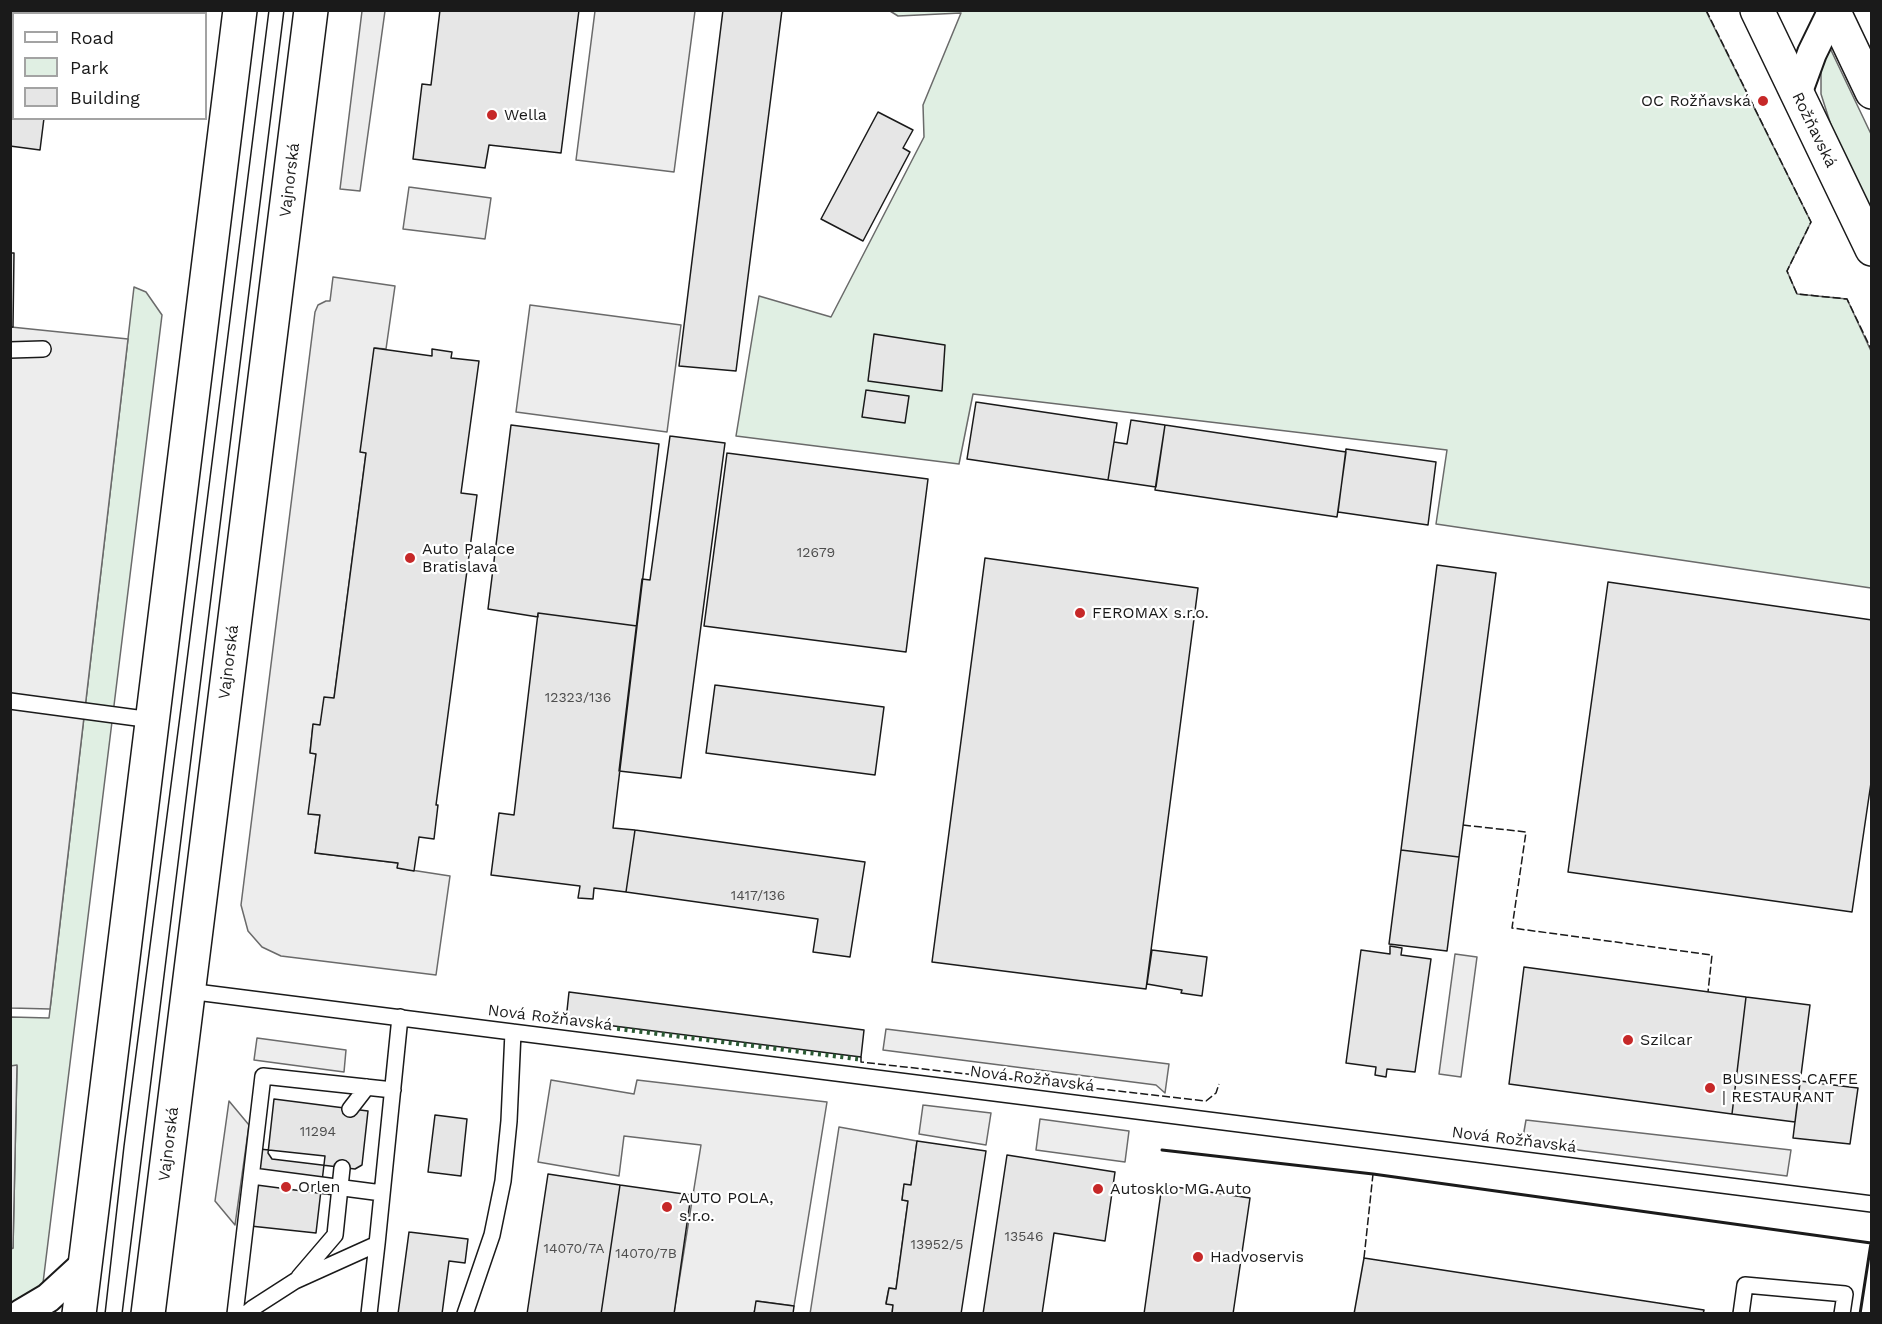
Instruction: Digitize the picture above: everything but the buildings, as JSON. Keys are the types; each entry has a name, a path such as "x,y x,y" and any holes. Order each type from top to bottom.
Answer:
{"main road":[{"path":"79,1314 240,10"},
{"name":"Vajnorská","path":"148,1314 311,10"},
{"name":"Rožňavská","path":"1757,10 1872,249"},
{"path":"1833,11 1872,92"}],"street":[{"path":"1797,94 1812,53 1833,11"},
{"path":"21,1314 48,1298 85,1264"}],"lane":[{"path":"10,350 43,349"},
{"path":"10,701 152,720"},
{"name":"Nová Rožňavská","path":"188,991 1872,1204"},
{"path":"369,1314 400,1017"},
{"path":"465,1314 492,1234 503,1181 509,1121 513,1032"},
{"path":"235,1314 263,1076 393,1090"},
{"path":"350,1109 367,1087"},
{"path":"295,1281 335,1235 342,1168"},
{"path":"252,1176 382,1193"},
{"path":"246,1314 295,1281 377,1244"},
{"path":"1741,1314 1745,1285 1845,1293 1842,1314"}],"green space":[{"path":"890,11 1706,11 1811,222 1787,271 1797,294 1847,299 1871,351 1871,588 1436,524 1447,450 973,394 959,464 736,436 759,296 831,317 924,137 923,105 961,13 898,16"},
{"path":"1829,46 1871,134 1871,215 1836,141 1821,94 1821,64"},
{"path":"134,287 146,292 162,315 42,1291 11,1303 10,1249 13,1248 17,1066 11,1066 11,1017 49,1018"}],"shaded area":[{"path":"362,11 385,11 360,191 340,189"},
{"path":"595,11 695,11 674,172 576,160"},
{"path":"409,187 491,198 485,239 403,229"},
{"path":"333,277 395,286 386,349 375,348 366,453 334,698 320,725 313,725 310,752 316,754 309,814 320,815 315,853 398,863 398,868 450,876 436,975 281,956 262,947 248,931 241,905 315,312 318,305 330,301"},
{"path":"530,305 681,325 667,432 516,412"},
{"path":"11,327 128,339 50,1009 11,1008"},
{"path":"1455,954 1477,957 1461,1077 1439,1074"},
{"path":"886,1029 1169,1064 1165,1093 1156,1085 883,1050"},
{"path":"257,1038 346,1050 344,1072 254,1060"},
{"path":"17,1065 13,1248 11,1249 10,1066"},
{"path":"551,1080 634,1094 637,1080 827,1102 794,1306 757,1301 754,1313 674,1313 701,1145 624,1136 619,1176 538,1162"},
{"path":"229,1101 249,1125 235,1225 215,1201"},
{"path":"923,1105 991,1113 986,1145 919,1134"},
{"path":"1040,1119 1129,1131 1125,1162 1036,1150"},
{"path":"1526,1120 1791,1150 1787,1176 1522,1143"},
{"path":"839,1127 917,1141 911,1185 904,1185 902,1200 908,1201 896,1289 889,1288 886,1303 893,1305 892,1313 810,1314"}],"tram line":[{"path":"105,1314 124,1146 269,10"},
{"path":"122,1314 284,10"}],"hedge":[{"path":"565,1022 858,1059"}],"fence":[{"path":"1706,10 1811,222 1787,271 1797,294 1847,299 1872,351"},
{"path":"1463,825 1526,832 1512,928 1712,955 1708,992"},
{"path":"861,1057 861,1062 1206,1101 1216,1093 1219,1084"},
{"path":"1364,1258 1373,1174"}],"wall":[{"path":"1162,1150 1373,1174 1871,1243 1860,1314"}],"place":[{"name":"OC Rožňavská","path":"1763,101"},
{"name":"Wella","path":"492,115"},
{"name":"Auto Palace Bratislava","path":"410,558"},
{"name":"FEROMAX s.r.o.","path":"1080,613"},
{"name":"Szilcar","path":"1628,1040"},
{"name":"BUSINESS CAFFE | RESTAURANT","path":"1710,1088"},
{"name":"Orlen","path":"286,1187"},
{"name":"Autosklo MG Auto","path":"1098,1189"},
{"name":"AUTO POLA, s.r.o.","path":"667,1207"},
{"name":"Hadvoservis","path":"1198,1257"}]}
